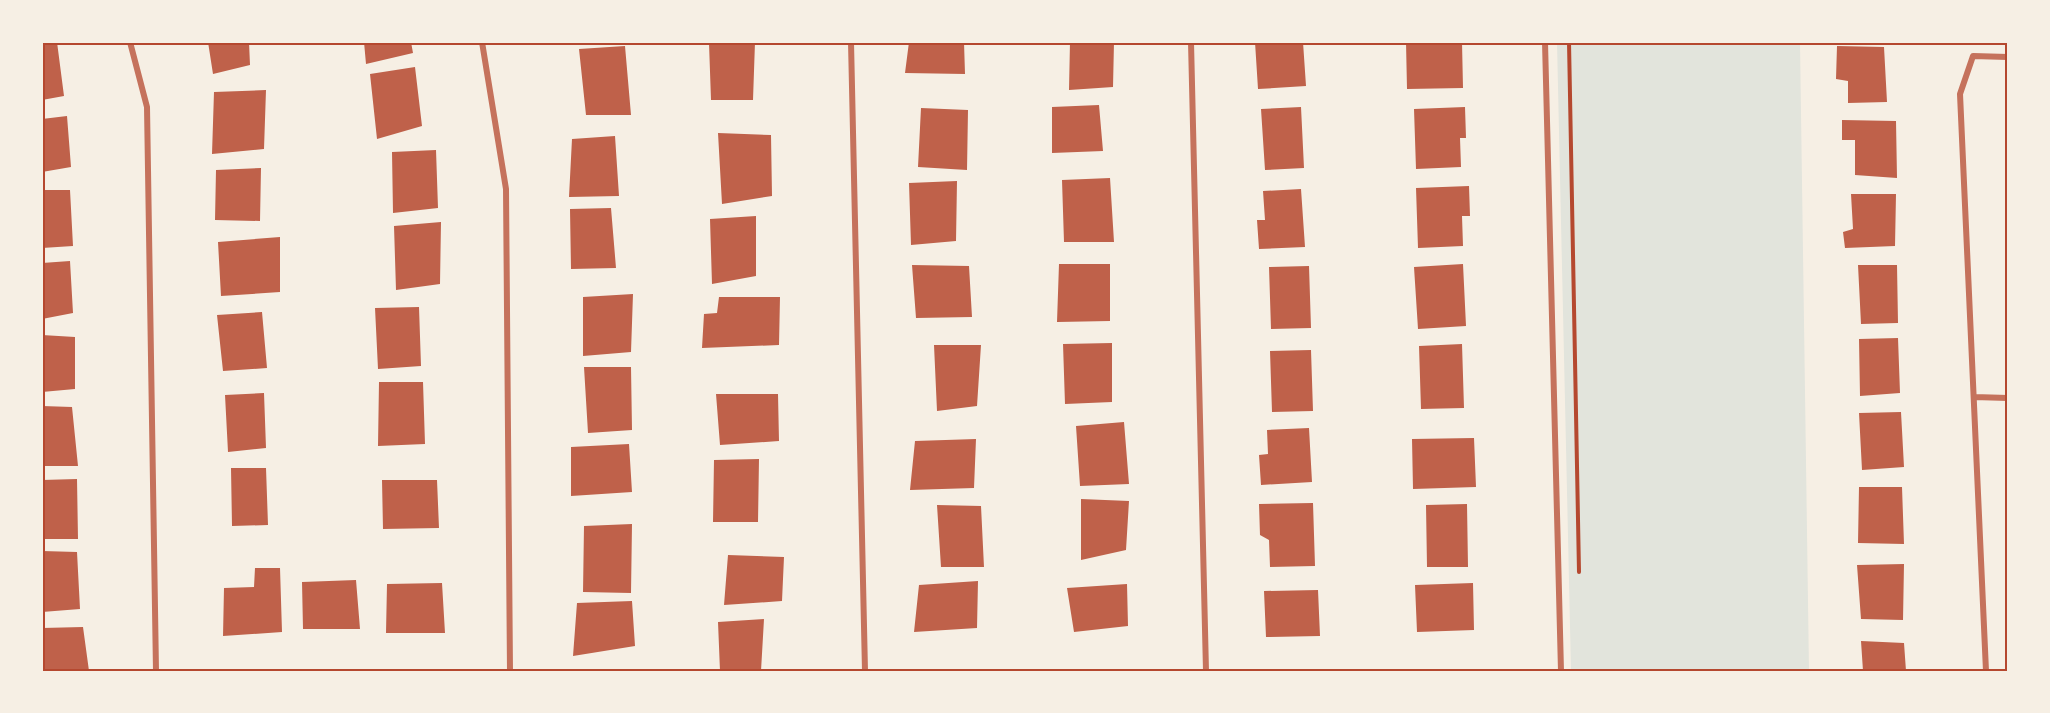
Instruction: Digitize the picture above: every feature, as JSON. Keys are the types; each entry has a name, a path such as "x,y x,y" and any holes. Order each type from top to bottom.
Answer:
{"street":[{"path":"130,42 147,107 156,671"},
{"path":"482,42 506,189 510,671"},
{"path":"851,42 865,671"},
{"path":"1191,42 1206,671"},
{"path":"1545,42 1560,671"},
{"path":"1986,671 1960,94 1973,56 2008,57"},
{"path":"1974,397 2008,398"}],"path":[{"path":"1569,42 1580,576"}],"shaded area":[{"path":"1557,42 1800,42 1809,671 1571,671"}],"building":[{"path":"42,42 57,42 64,96 42,100"},
{"path":"208,42 249,42 250,65 213,74"},
{"path":"364,42 411,42 413,53 366,64"},
{"path":"755,42 753,100 711,100 709,43"},
{"path":"909,42 964,42 965,74 905,73"},
{"path":"1070,42 1114,42 1113,87 1069,90"},
{"path":"1255,42 1303,42 1306,86 1258,89"},
{"path":"1406,42 1462,42 1463,88 1407,89"},
{"path":"625,46 631,115 586,115 579,49"},
{"path":"1837,46 1884,47 1887,102 1848,103 1848,81 1836,79"},
{"path":"415,67 422,126 377,139 370,74"},
{"path":"266,90 264,149 212,154 214,92"},
{"path":"1099,105 1103,151 1052,153 1052,107"},
{"path":"1301,107 1304,168 1265,170 1261,109"},
{"path":"1465,107 1466,138 1460,138 1461,167 1416,169 1414,109"},
{"path":"921,108 968,110 967,170 918,167"},
{"path":"67,116 71,167 42,172 42,119"},
{"path":"1842,120 1896,121 1897,178 1855,175 1855,140 1842,140"},
{"path":"718,133 771,135 772,196 722,204"},
{"path":"615,136 619,196 569,197 572,139"},
{"path":"436,150 438,208 393,213 392,152"},
{"path":"261,168 260,221 215,220 216,170"},
{"path":"1110,178 1114,242 1064,242 1062,180"},
{"path":"957,181 956,241 911,245 909,183"},
{"path":"1469,186 1470,216 1462,216 1463,246 1418,248 1416,188"},
{"path":"1301,189 1305,247 1259,249 1257,220 1265,220 1263,191"},
{"path":"42,190 70,190 73,246 42,248"},
{"path":"1851,194 1896,194 1895,246 1845,248 1843,232 1853,229"},
{"path":"611,208 616,268 571,269 570,209"},
{"path":"756,216 756,276 712,284 710,219"},
{"path":"441,222 440,284 396,290 394,226"},
{"path":"280,237 280,292 221,296 218,242"},
{"path":"70,261 73,313 42,319 42,263"},
{"path":"1059,264 1110,264 1110,321 1057,322"},
{"path":"1463,264 1466,326 1418,329 1414,267"},
{"path":"912,265 969,266 972,317 916,318"},
{"path":"1858,265 1897,265 1898,323 1861,324"},
{"path":"1309,266 1311,328 1271,329 1269,267"},
{"path":"633,294 631,352 583,356 583,297"},
{"path":"719,297 780,297 779,345 702,348 704,314 717,313"},
{"path":"419,307 421,366 378,369 375,308"},
{"path":"262,312 267,368 223,371 217,315"},
{"path":"42,335 75,337 75,389 42,392"},
{"path":"1898,338 1900,393 1860,396 1859,339"},
{"path":"1112,343 1112,402 1065,404 1063,344"},
{"path":"1462,344 1464,408 1421,409 1419,346"},
{"path":"934,345 981,345 977,406 937,411"},
{"path":"1311,350 1313,411 1272,412 1270,351"},
{"path":"584,367 631,367 632,430 588,433"},
{"path":"379,382 423,382 425,444 378,446"},
{"path":"264,393 266,448 228,452 225,395"},
{"path":"716,394 778,394 779,441 720,445"},
{"path":"42,406 72,407 78,466 42,466"},
{"path":"1901,412 1904,467 1862,470 1859,413"},
{"path":"1124,422 1129,484 1080,486 1076,426"},
{"path":"1309,428 1312,482 1261,485 1259,455 1268,454 1267,430"},
{"path":"1474,438 1476,487 1413,489 1412,439"},
{"path":"976,439 974,488 910,490 915,441"},
{"path":"629,444 632,492 571,496 571,447"},
{"path":"759,459 758,522 713,522 714,460"},
{"path":"231,468 266,468 268,525 232,526"},
{"path":"77,479 78,539 42,539 42,480"},
{"path":"382,480 437,480 439,528 383,529"},
{"path":"1859,487 1902,487 1904,544 1858,543"},
{"path":"1081,499 1129,501 1126,550 1081,560"},
{"path":"1313,503 1315,566 1270,567 1269,540 1260,535 1259,504"},
{"path":"1467,504 1468,567 1427,567 1426,505"},
{"path":"937,505 981,506 984,567 941,567"},
{"path":"632,524 631,593 583,592 584,526"},
{"path":"42,551 77,552 80,609 42,612"},
{"path":"728,555 784,557 782,601 724,605"},
{"path":"1904,564 1903,620 1861,619 1857,565"},
{"path":"255,568 280,568 282,632 223,636 224,588 254,587"},
{"path":"356,580 360,629 303,629 302,582"},
{"path":"978,581 977,628 914,632 919,585"},
{"path":"442,583 445,633 386,633 387,584"},
{"path":"1473,583 1474,630 1417,632 1415,585"},
{"path":"1127,584 1128,626 1074,632 1067,588"},
{"path":"1318,590 1320,636 1266,637 1264,591"},
{"path":"632,601 635,646 573,656 577,603"},
{"path":"764,619 761,671 720,671 718,622"},
{"path":"83,627 89,671 42,671 42,628"},
{"path":"1861,641 1904,643 1906,671 1863,671"}]}
